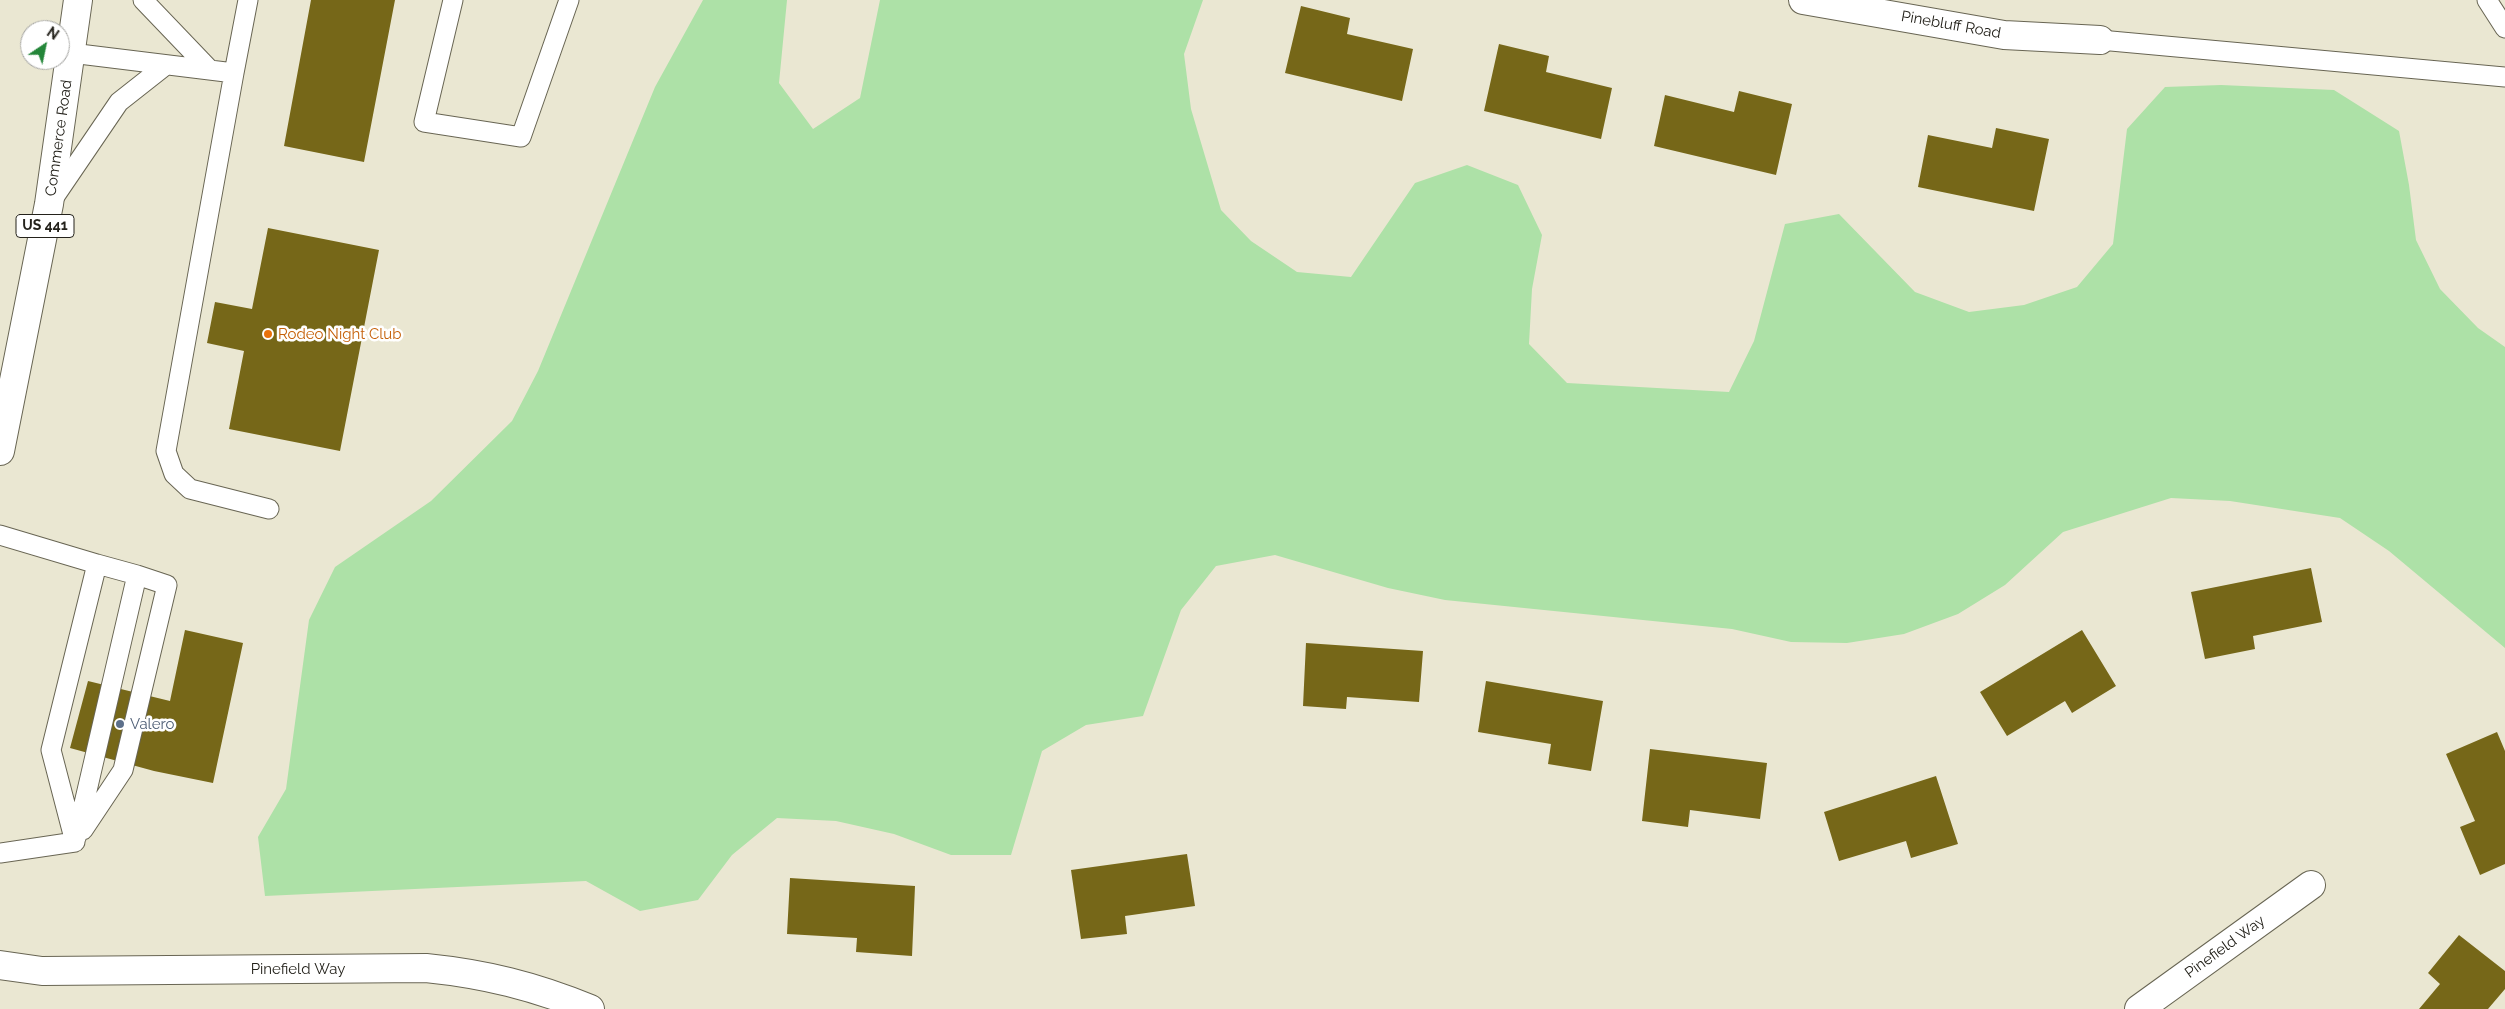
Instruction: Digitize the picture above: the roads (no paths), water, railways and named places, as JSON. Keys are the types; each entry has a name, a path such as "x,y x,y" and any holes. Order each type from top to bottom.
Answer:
{"main road":[{"name":"Commerce Road","path":"0,451 49,204 78,0"},
{"name":"Pinebluff Road","path":"1803,0 2004,35 2100,40"},
{"name":"Pinefield Way","path":"2139,1009 2311,885"},
{"name":"Pinefield Way","path":"0,965 42,971 426,968 468,972 509,980 554,994 590,1009"}],"lane":[{"path":"143,0 210,70"},
{"path":"248,0 166,450 174,474 190,489 269,509"},
{"path":"454,0 424,122 521,137 569,0"},
{"path":"2487,0 2505,28"},
{"path":"2100,40 2505,77"},
{"path":"71,53 234,73"},
{"path":"49,204 119,102 166,65"},
{"path":"0,535 167,585 122,770 75,842 0,853"},
{"path":"75,842 51,750 97,564"},
{"path":"75,842 137,575"}],"place":[{"name":"Rodeo Night Club","path":"268,334"},
{"name":"Valero","path":"120,724"}]}
